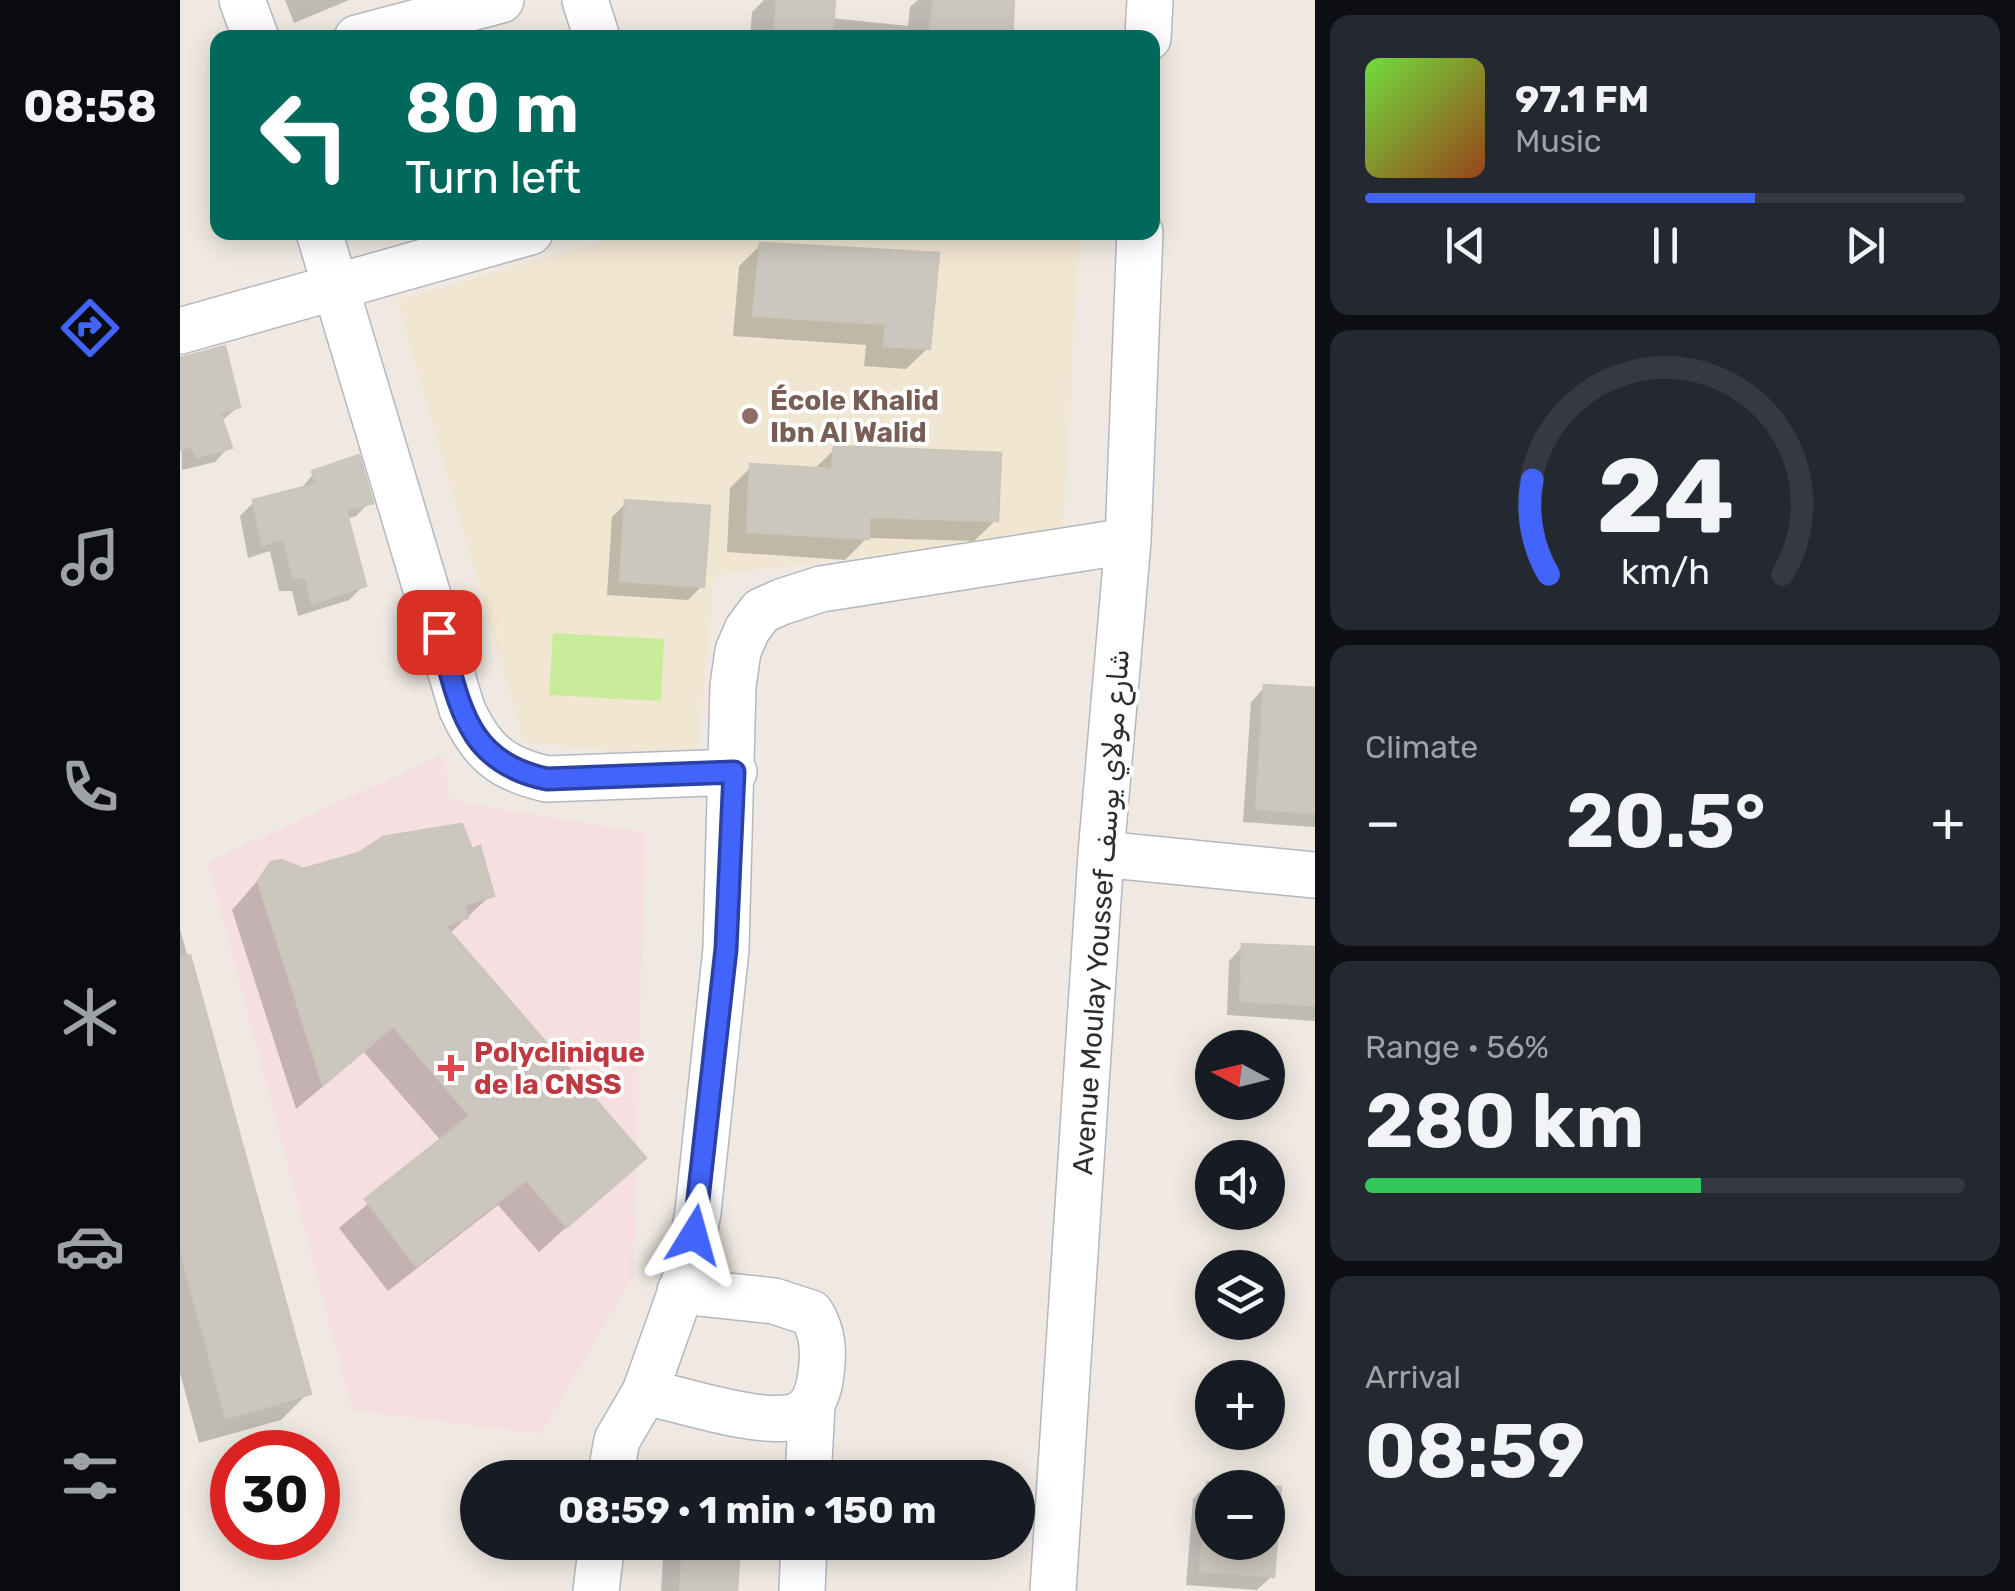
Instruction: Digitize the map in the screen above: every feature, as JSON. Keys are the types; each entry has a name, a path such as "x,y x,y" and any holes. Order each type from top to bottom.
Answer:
{"street":[{"path":"242,0 253,30"},
{"path":"387,30 501,0"},
{"path":"584,0 594,30"},
{"path":"1148,30 1150,0"},
{"path":"322,240 462,709 484,750 519,773 547,779 734,772"},
{"path":"180,332 502,240"},
{"name":"Avenue Moulay Youssef شارع مولاي يوسف","path":"1053,1591 1101,854 1128,541 1140,240"},
{"path":"613,1460 617,1440 645,1392 680,1291 698,1212 726,949 734,772 733,686 738,651 762,611 822,589 1128,541"},
{"path":"1101,854 1315,875"},
{"path":"680,1291 774,1301 811,1313 821,1329 822,1344 820,1384 812,1406 809,1460"},
{"path":"645,1392 758,1416 794,1417 812,1406"},
{"path":"596,1591 600,1560"},
{"path":"802,1591 803,1560"}],"shaded area":[{"name":"École Khalid Ibn Al Walid","path":"608,240 1079,240 1064,531 714,575 697,759 524,742 397,300"},
{"name":"Polyclinique de la CNSS","path":"444,754 450,800 645,833 634,1274 541,1434 352,1410 208,862"}],"green space":[{"path":"553,633 664,639 661,701 549,695"}],"building":[{"path":"777,0 835,0 833,30 775,30"},
{"path":"934,0 1014,0 1012,30 930,30"},
{"path":"760,243 939,253 930,349 884,346 886,324 753,316"},
{"path":"225,346 240,407 220,413 232,448 197,457 191,446 180,450 180,358"},
{"path":"834,446 1001,453 998,521 869,517 869,539 747,532 750,464 832,469"},
{"path":"359,455 373,503 346,510 366,586 312,604 306,578 293,577 284,538 262,545 253,500 316,484 312,471"},
{"path":"625,500 710,506 704,587 620,581"},
{"path":"1264,685 1315,688 1315,813 1256,809"},
{"path":"462,824 472,849 480,846 494,896 464,905 468,918 445,926 646,1158 567,1227 526,1180 416,1266 365,1199 470,1116 393,1026 323,1085 258,881 271,862 282,860 303,869 359,853 383,837"},
{"path":"1242,944 1315,947 1315,1005 1240,1001"},
{"path":"190,955 311,1394 226,1418 180,1249 180,956"},
{"path":"682,1560 739,1560 737,1591 680,1591"},
{"path":"1201,1560 1275,1560 1274,1577 1200,1571"}],"place":[{"name":"École Khalid Ibn Al Walid","path":"750,416"},
{"name":"Polyclinique de la CNSS","path":"451,1068"}],"route":[{"path":"439,632 473,734 498,762 519,773 547,779 734,772 726,949 694,1235"}]}
